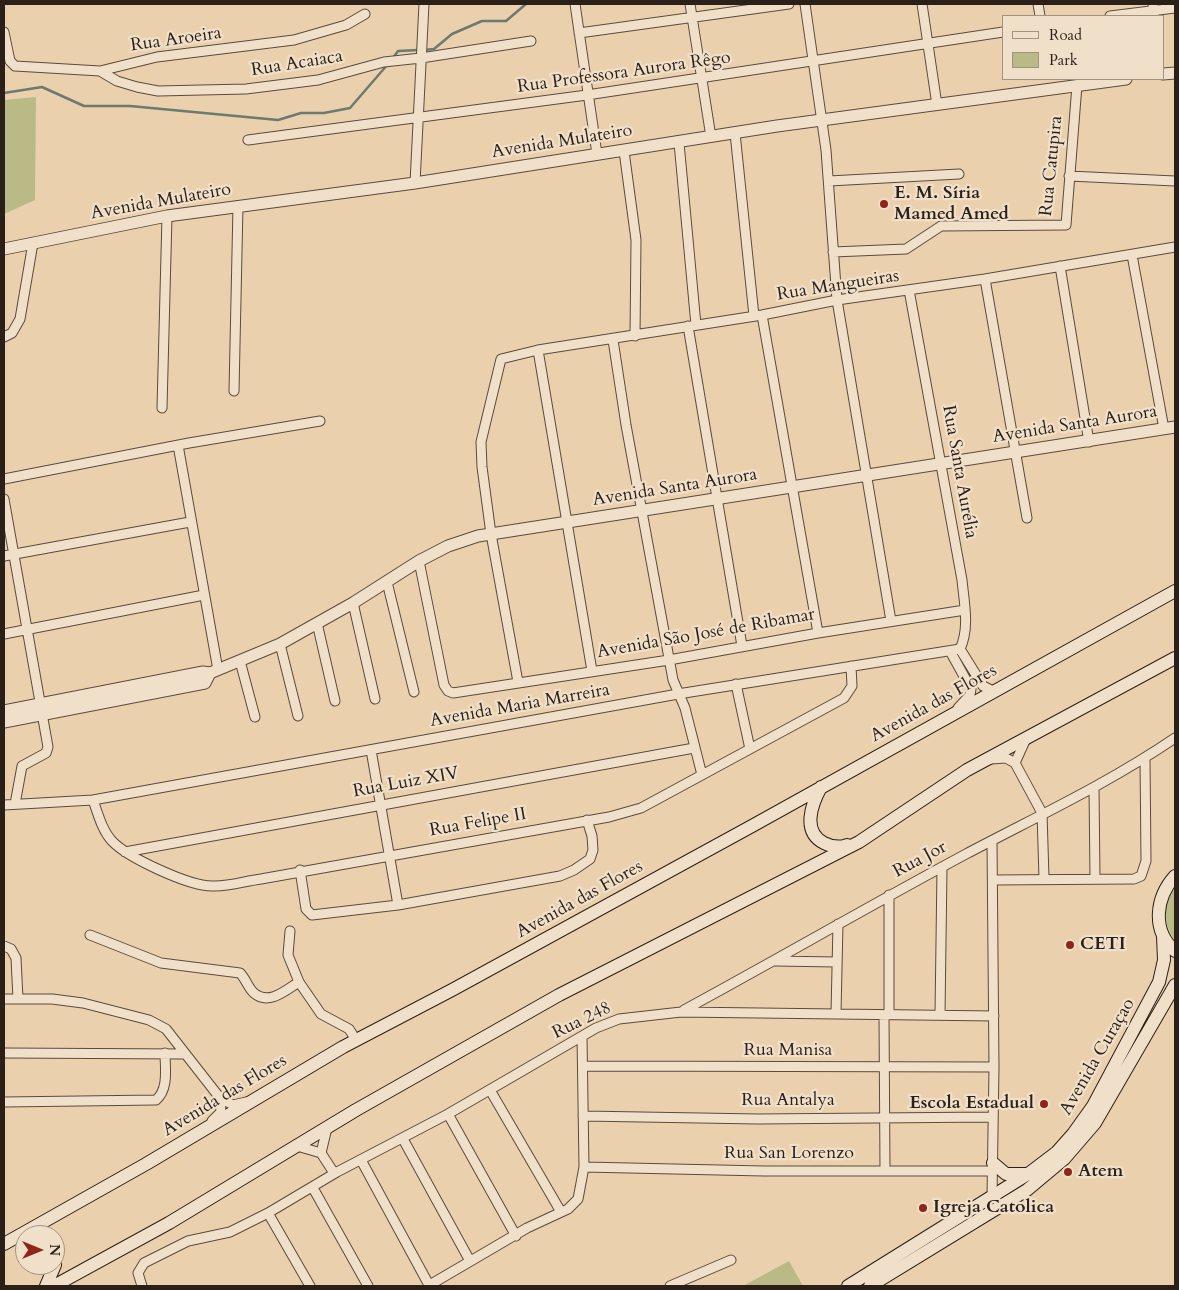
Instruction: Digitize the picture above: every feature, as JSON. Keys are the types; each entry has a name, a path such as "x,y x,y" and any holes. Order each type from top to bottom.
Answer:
{"main road":[{"name":"Avenida das Flores","path":"41,1225 356,1040 460,986 1175,591"},
{"path":"54,1286 169,1222 327,1128 559,995 859,842 928,794 1175,658"},
{"path":"821,787 810,815 812,832 830,846 841,847 859,842"},
{"name":"Avenida Curaçao","path":"870,1286 992,1196 1028,1174 1057,1152 1073,1134 1093,1106 1159,982 1164,960 1163,936 1158,920 1160,902 1166,887 1175,876"},
{"path":"1163,936 1175,951"},
{"name":"Avenida Curaçao","path":"848,1286 1027,1190 1074,1148 1095,1123 1173,992"},
{"path":"993,1167 1006,1174 1028,1174"}],"street":[{"path":"415,182 424,4"},
{"path":"575,4 597,154"},
{"path":"690,4 711,137"},
{"path":"579,33 789,4"},
{"path":"805,4 823,120 837,300 891,622"},
{"path":"922,4 936,105"},
{"path":"1117,15 1175,8"},
{"name":"Rua Aroeira","path":"5,36 10,61 15,66 100,71 157,57 294,40 346,25 364,14"},
{"name":"Rua Professora Aurora Rêgo","path":"248,140 588,94 1002,32"},
{"name":"Rua Acaiaca","path":"100,71 137,88 158,91 216,91 318,80 384,62 531,41"},
{"name":"Avenida Mulateiro","path":"4,249 167,216 415,182 823,120 936,105 1049,84 1077,85 1118,80"},
{"name":"Rua Catupira","path":"833,252 906,249 941,226 1066,226 1077,85"},
{"path":"736,133 758,316 818,632"},
{"path":"679,143 692,326 717,499 742,646"},
{"path":"624,151 636,240 635,336"},
{"path":"829,181 960,174"},
{"path":"1069,176 1175,181"},
{"path":"234,391 238,206"},
{"path":"162,408 167,216"},
{"path":"4,337 12,333 20,319 33,243"},
{"name":"Rua Mangueiras","path":"491,534 482,467 482,442 498,363 505,356 758,316 837,300 985,279 1175,247"},
{"path":"1132,254 1170,428"},
{"path":"1060,266 1089,442"},
{"path":"985,279 1014,452 1028,518"},
{"name":"Rua Santa Aurélia","path":"909,290 942,464 965,610 964,637 960,649"},
{"path":"613,340 669,660 678,694 685,708 702,774"},
{"path":"538,350 592,671"},
{"path":"4,479 178,445 320,421"},
{"name":"Avenida Santa Aurora","path":"214,671 280,644 352,603 419,561 462,541 491,534 1170,428"},
{"path":"4,711 42,710 205,683 214,671 204,595 178,445"},
{"path":"4,499 48,747 46,753 22,766 15,804"},
{"path":"4,556 190,522"},
{"path":"491,534 518,682"},
{"name":"Avenida São José de Ribamar","path":"419,561 444,685 448,691 453,693 669,660 818,632 965,610"},
{"path":"387,582 414,692"},
{"path":"4,634 204,595"},
{"path":"352,603 375,699"},
{"path":"317,623 335,701"},
{"path":"280,644 298,716"},
{"path":"937,723 970,696 971,689 950,651 960,649 984,686 993,691"},
{"name":"Avenida Maria Marreira","path":"4,805 93,800 678,694 950,651"},
{"path":"240,661 255,717"},
{"name":"Rua Felipe II","path":"93,800 101,824 112,841 125,852 186,881 214,886 587,820 641,808 844,698 852,686 851,666"},
{"path":"736,684 750,749"},
{"path":"4,722 42,710"},
{"name":"Rua Jor","path":"681,1012 889,896 1094,788 1145,759 1175,738"},
{"path":"1015,763 1021,746 1026,739"},
{"name":"Rua Luiz XIV","path":"125,852 694,748"},
{"path":"371,750 398,905"},
{"path":"987,760 999,758 1015,763 1042,814 1044,878"},
{"path":"993,880 1139,878 1144,873 1146,861 1145,759"},
{"path":"1094,788 1095,878"},
{"path":"300,870 306,908 312,915 398,905 538,880 574,870 590,859 593,850 587,820"},
{"path":"992,841 994,1016 992,1196"},
{"path":"940,1016 942,868"},
{"path":"885,1170 884,1067 889,896"},
{"path":"836,1013 838,924"},
{"path":"290,931 288,955 299,982 321,1014 350,1029 356,1040"},
{"path":"90,935 161,963 240,973 255,993 264,998 270,999 299,982"},
{"path":"4,946 11,949 16,958 18,999"},
{"path":"775,961 837,962"},
{"path":"4,999 52,999 83,1003 149,1020 166,1029 183,1054 220,1098 233,1105 250,1101"},
{"name":"Rua 248","path":"142,1286 138,1273 144,1263 188,1241 230,1232 268,1213 334,1174 403,1139 582,1037 620,1019 681,1012 994,1016"},
{"path":"360,1160 429,1286 470,1261 574,1204 580,1194 584,1167 582,1037"},
{"path":"4,1053 183,1054"},
{"path":"4,1102 156,1100 161,1096 165,1083 165,1053"},
{"name":"Rua Manisa","path":"583,1066 994,1067"},
{"path":"490,1090 560,1212"},
{"path":"202,1130 220,1112 220,1098"},
{"path":"448,1114 516,1236"},
{"name":"Rua Antalya","path":"583,1116 993,1118"},
{"path":"321,1153 327,1128"},
{"path":"403,1139 470,1261"},
{"path":"297,1146 321,1153 334,1174"},
{"name":"Rua San Lorenzo","path":"584,1167 764,1171 993,1167"},
{"path":"313,1188 368,1286"},
{"path":"268,1213 310,1286"},
{"path":"670,1286 731,1260"}],"green space":[{"path":"36,97 35,200 4,214 4,100"},
{"path":"1175,888 1175,940 1168,928 1166,914 1168,900"},
{"path":"789,1261 803,1286 743,1286"}],"waterway":[{"path":"424,50 434,49 452,34 482,21 506,21 526,4"},
{"path":"393,58 398,51 419,50"},
{"path":"4,93 42,87 84,106 130,106 278,120 301,113 324,113 350,108 388,64"}],"place":[{"name":"E. M. Síria Mamed Amed","path":"884,204"},
{"name":"CETI","path":"1070,945"},
{"name":"Escola Estadual","path":"1044,1104"},
{"name":"Atem","path":"1068,1172"},
{"name":"Igreja Catolica","path":"923,1208"}]}
